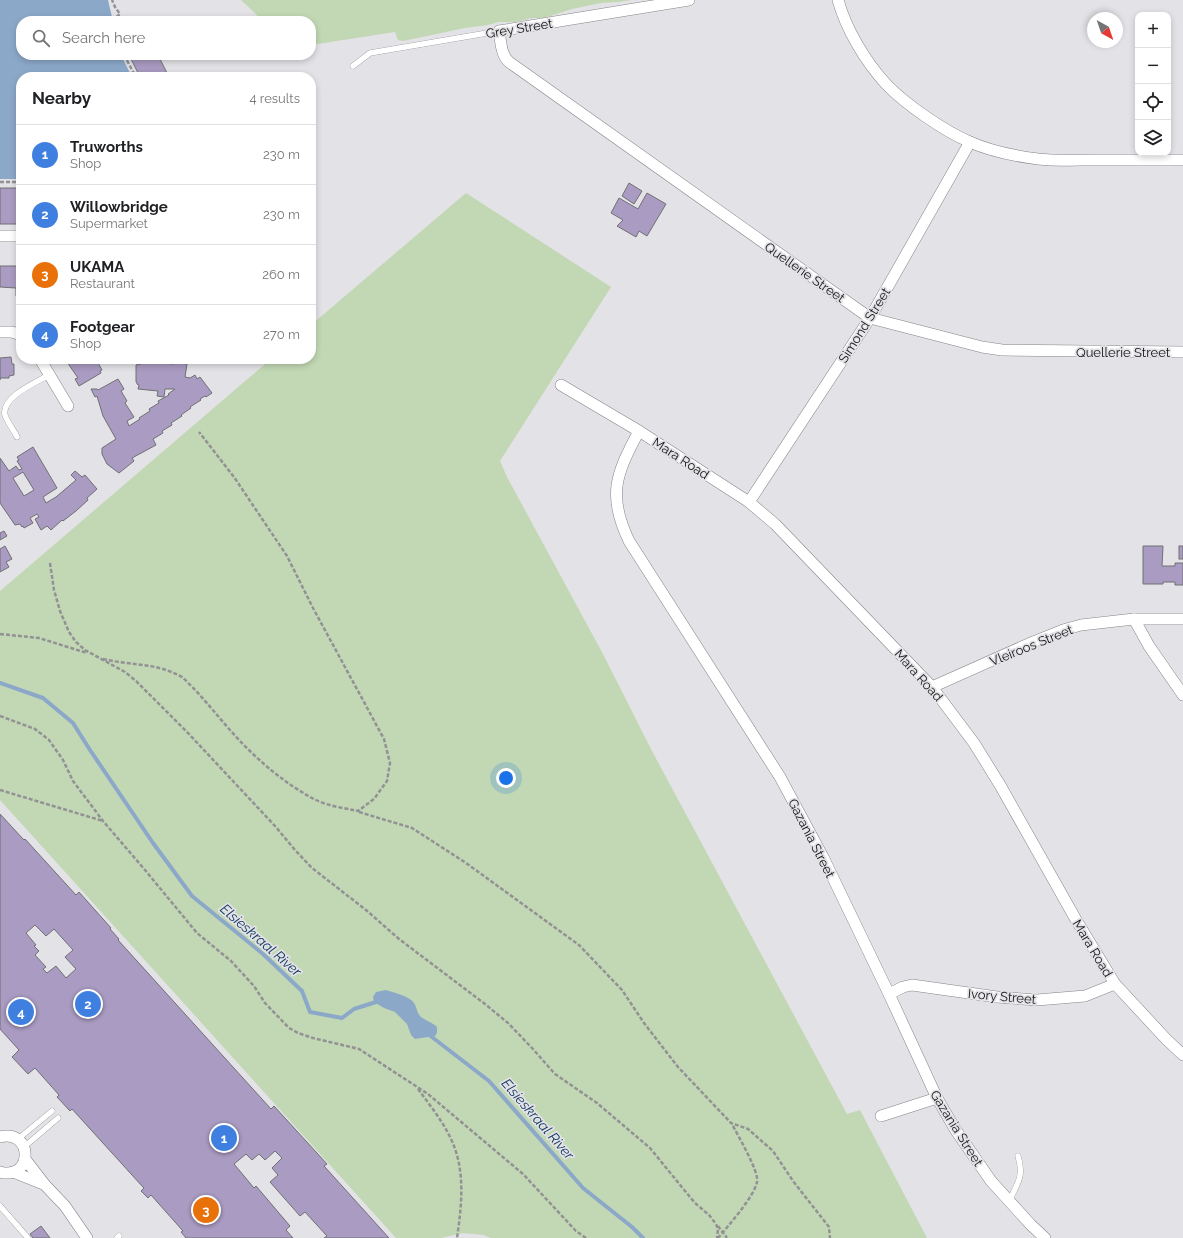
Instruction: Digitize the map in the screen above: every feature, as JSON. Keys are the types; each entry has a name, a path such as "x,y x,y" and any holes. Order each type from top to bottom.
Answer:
{"street":[{"name":"Grey Street","path":"499,31 689,0"},
{"path":"838,0 843,19 862,52 886,84 914,108 942,127 970,142 998,151 1038,159 1183,160"},
{"name":"Quellerie Street","path":"499,31 503,52 509,62 870,318 982,347 1002,350 1183,352"},
{"name":"Simond Street","path":"749,502 870,318 970,142"},
{"path":"0,236 16,236"},
{"path":"0,332 16,333"},
{"path":"43,364 68,406"},
{"name":"Mara Road","path":"561,385 639,431 749,502 775,524 932,687 974,743 1000,785 1115,984 1166,1039 1183,1055"},
{"name":"Gazania Street","path":"639,431 625,457 618,477 616,493 617,509 622,526 629,541 780,777 823,857 937,1098 955,1129 991,1181 1045,1238"},
{"path":"1134,619 1149,646 1183,695"},
{"name":"Vleiroos Street","path":"932,687 1033,642 1063,630 1081,625 1134,619 1183,619"},
{"name":"Ivory Street","path":"889,994 903,987 912,985 997,997 1038,1000 1086,996 1115,984"},
{"path":"881,1116 937,1098"},
{"path":"1,1136 11,1136 21,1143 25,1159 45,1185 60,1200 87,1238"},
{"path":"0,1183 7,1173 19,1169 25,1159"},
{"path":"7,1173 45,1185"}],"lane":[{"name":"Grey Street","path":"353,66 370,53 499,31"},
{"path":"18,437 5,416 6,404 14,396 50,375"},
{"path":"21,1143 52,1111"},
{"path":"21,1143 58,1118"},
{"path":"1009,1201 1022,1172 1018,1156"},
{"path":"0,1206 28,1238"}],"path":[{"path":"112,0 120,14 118,16"},
{"path":"127,60 133,72"},
{"path":"0,182 16,182"},
{"path":"199,432 234,477 287,556 313,608 384,739 390,764 388,782 374,799 358,812"},
{"path":"50,563 54,590 60,611 69,632 76,642 85,650 95,657 113,661 150,665 173,672 182,677 240,741 265,765 287,782 315,800 412,828 466,863 579,945 622,990 644,1023 678,1067 732,1123 756,1172 758,1182 751,1196 717,1238"},
{"path":"0,634 39,638 73,648 112,664 125,672 158,703 275,826 294,850 312,868 491,1009 527,1043 555,1074 597,1103 650,1148 685,1192 727,1238"},
{"path":"0,716 35,728 48,740 63,760 73,781 102,821 193,928 208,943 232,961 254,986 265,1003 289,1028 298,1033 314,1038 359,1049 428,1094 523,1174 576,1231 586,1238"},
{"path":"0,790 102,821"},
{"path":"417,1087 449,1135 457,1154 461,1174 462,1194 457,1238"},
{"path":"732,1123 748,1129 773,1151 793,1181 829,1228 830,1238"},
{"path":"712,1220 718,1229 717,1238"}],"green space":[{"path":"241,0 632,0 601,3 572,9 544,18 532,18 516,22 499,22 403,41 398,40 395,32 316,44 316,16 258,16"},
{"path":"466,193 611,287 500,461 507,477 603,654 652,751 847,1114 860,1110 927,1238 491,1238 483,1235 463,1233 441,1238 396,1238 0,800 0,591 265,364 316,364 316,321"}],"water":[{"path":"0,0 108,0 112,16 16,16 16,60 124,60 130,72 16,72 16,179 0,179"},
{"path":"386,990 402,995 412,1001 421,1017 437,1027 437,1033 435,1036 415,1039 411,1035 407,1024 395,1012 374,1002 373,997 376,992"}],"building":[{"path":"132,60 160,60 166,72 138,72"},
{"path":"629,183 642,191 634,204 622,196"},
{"path":"0,188 16,188 16,224 0,224"},
{"path":"647,193 666,204 647,236 639,231 636,237 617,226 623,220 611,213 619,198 638,209"},
{"path":"0,266 16,266 16,288 0,287"},
{"path":"11,357 12,364 14,364 14,375 9,376 9,378 0,378 0,358"},
{"path":"68,364 99,364 102,370 100,371 101,373 79,386 75,379 78,378"},
{"path":"187,364 185,377 190,378 195,375 197,379 200,377 212,393 200,399 201,400 181,415 182,416 171,423 172,425 162,431 163,433 153,439 156,445 132,458 134,461 119,473 107,464 102,454 102,448 116,439 103,416 97,396 95,397 91,389 98,390 118,379 124,389 121,391 127,401 125,403 134,417 127,421 129,426 150,411 149,409 159,403 158,401 169,395 168,394 175,389 165,389 164,397 157,396 158,391 138,389 139,385 136,382 136,365"},
{"path":"33,447 57,488 43,497 46,503 56,497 76,480 71,475 75,471 82,477 85,475 97,489 76,511 63,521 62,520 51,530 47,526 41,530 35,519 39,517 37,514 30,518 33,523 24,528 20,524 15,525 0,503 0,458 9,471 16,466 19,470 22,469 17,461 19,460 17,457","holes":["23,472 34,490 24,496 13,478"]},
{"path":"4,531 7,536 0,540 0,533"},
{"path":"5,546 12,559 6,562 9,567 0,572 0,549"},
{"path":"1143,546 1163,546 1162,566 1175,566 1175,563 1183,563 1183,585 1175,585 1175,582 1163,582 1163,584 1143,584"},
{"path":"1179,546 1183,546 1183,559 1179,559"},
{"path":"0,814 76,895 79,892 111,928 110,929 119,939 118,940 271,1109 274,1106 327,1164 324,1166 389,1238 324,1238 327,1236 305,1212 300,1216 270,1182 278,1175 272,1168 282,1158 275,1151 265,1160 259,1154 252,1160 246,1154 234,1164 254,1188 256,1186 290,1226 286,1230 293,1238 186,1238 181,1232 183,1231 151,1195 148,1198 141,1191 144,1188 72,1109 70,1111 57,1097 59,1095 35,1068 28,1074 12,1057 19,1050 0,1029","holes":["35,925 46,936 54,929 73,950 65,957 76,969 66,978 56,966 47,973 43,969 46,967 35,955 39,951 26,933"]},
{"path":"41,1226 50,1238 33,1238 30,1234"}],"waterway":[{"name":"Elsieskraal River","path":"0,683 43,698 73,723 153,843 192,896 263,954 302,991 310,1012 342,1018 354,1009 379,1001"},
{"name":"Elsieskraal River","path":"428,1034 489,1081 583,1188 632,1227 643,1238"}],"place":[{"name":"Willowbridge","path":"88,1004"},
{"name":"Footgear","path":"21,1012"},
{"name":"Truworths","path":"224,1138"},
{"name":"UKAMA","path":"206,1210"}]}
